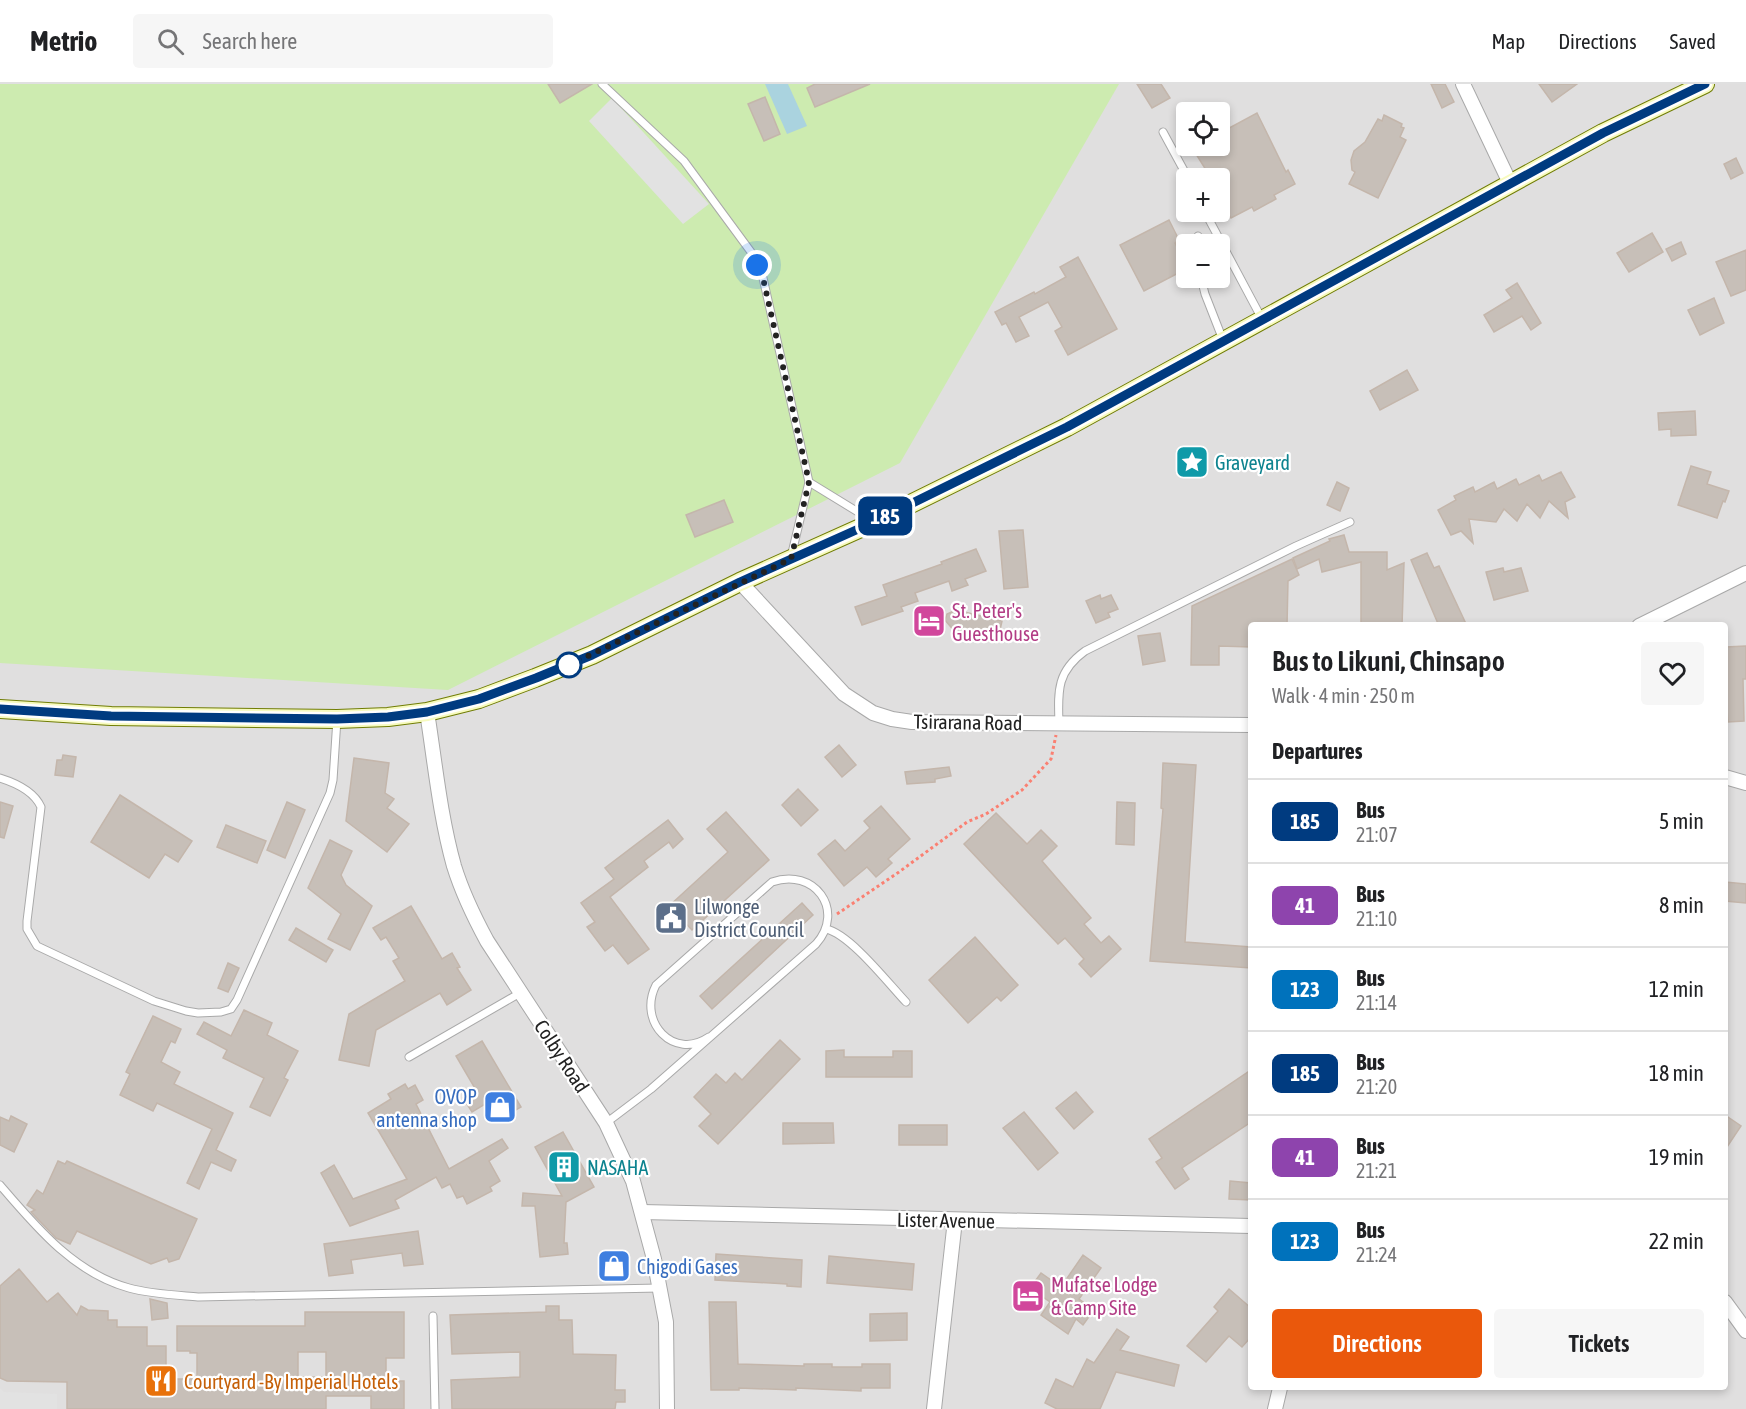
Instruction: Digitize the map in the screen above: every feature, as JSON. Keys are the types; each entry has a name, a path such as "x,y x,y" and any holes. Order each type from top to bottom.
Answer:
{"main road":[{"path":"0,709 111,716 337,719 388,717 427,712 479,699 592,655 740,582 874,522 1067,427 1603,133 1705,84"}],"street":[{"path":"1463,84 1510,183"},
{"path":"1648,622 1746,573"},
{"name":"Tsirarana Road","path":"740,582 844,694 873,713 892,719 912,722 1248,725"},
{"name":"Colby Road","path":"427,712 443,814 455,867 473,915 520,993 606,1123 633,1181 660,1288 666,1322 668,1409"},
{"path":"1728,778 1746,783"},
{"name":"Lister Avenue","path":"642,1212 1248,1226"},
{"path":"934,1409 955,1220"},
{"path":"1728,1306 1746,1331"},
{"path":"1275,1409 1280,1390"}],"lane":[{"path":"602,84 684,160 751,252 763,278 809,482 791,559"},
{"path":"1163,132 1183,168"},
{"path":"1210,222 1263,321"},
{"path":"1204,288 1224,342"},
{"path":"809,482 874,522"},
{"path":"1059,724 1058,692 1061,680 1066,668 1085,651 1296,546 1350,522"},
{"path":"0,778 29,791 37,798 41,807 27,921 27,929 38,946 154,1001 198,1013 220,1012 231,1009 237,1000 330,793 337,719"},
{"path":"606,1123 651,1089 816,944 826,929 828,920 825,903 815,887 799,879 781,879 765,888 656,985 650,1002 652,1020 663,1035 679,1043 697,1043 709,1037"},
{"path":"826,929 846,938 906,1002"},
{"path":"409,1057 520,993"},
{"path":"0,1185 31,1222 62,1252 95,1274 128,1288 163,1294 198,1297 660,1288"},
{"path":"433,1316 435,1409"}],"path":[{"path":"828,920 899,873 967,822 986,814 1022,790 1051,759 1059,724"}],"shaded area":[{"path":"0,84 1746,84 1746,1409 0,1409"},
{"path":"612,98 709,204 683,224 589,121"},
{"path":"0,1388 4,1392 57,1394 57,1409 0,1409"}],"green space":[{"path":"0,84 1119,84 900,463 448,690 0,663"}],"water":[{"path":"765,84 788,84 807,126 787,134"}],"building":[{"path":"548,84 592,84 560,103"},
{"path":"815,84 870,84 815,107 807,88"},
{"path":"1137,84 1161,84 1170,98 1152,108"},
{"path":"1431,84 1445,84 1454,102 1442,108"},
{"path":"1539,84 1577,84 1552,102"},
{"path":"765,97 780,134 764,141 748,104"},
{"path":"1257,113 1286,172 1288,170 1295,184 1274,195 1276,199 1254,211 1252,207 1231,218 1230,168 1205,168 1197,156 1230,156 1230,128"},
{"path":"1384,115 1402,124 1401,127 1404,128 1400,137 1406,140 1378,198 1349,184 1355,172 1352,170 1351,160 1354,151 1365,142 1378,119 1382,121"},
{"path":"1736,158 1743,173 1731,179 1724,164"},
{"path":"1169,220 1176,234 1176,274 1144,291 1120,245"},
{"path":"1652,233 1663,252 1629,272 1617,253"},
{"path":"1681,242 1686,254 1672,261 1666,249"},
{"path":"1746,250 1746,290 1731,296 1716,262"},
{"path":"1078,257 1117,329 1068,355 1055,331 1062,327 1048,302 1019,317 1029,336 1016,342 1006,323 1002,325 995,312 1066,277 1060,267"},
{"path":"1517,283 1541,323 1531,330 1522,316 1494,332 1484,315 1512,298 1506,290"},
{"path":"1714,298 1724,323 1700,335 1688,310"},
{"path":"1407,370 1418,390 1380,410 1370,391"},
{"path":"1695,411 1696,435 1671,436 1671,429 1659,430 1658,413"},
{"path":"1691,466 1711,472 1707,484 1729,491 1717,518 1678,505"},
{"path":"1561,472 1575,497 1565,502 1568,518 1549,501 1540,518 1527,504 1517,521 1504,509 1496,522 1469,519 1473,543 1461,531 1451,535 1438,510 1456,500 1454,496 1473,487 1475,492 1494,482 1497,489 1516,479 1519,485 1539,475 1542,481"},
{"path":"1337,482 1349,488 1340,511 1327,505"},
{"path":"724,500 733,522 695,537 686,515"},
{"path":"1023,530 1028,587 1004,589 999,531"},
{"path":"1344,535 1349,552 1387,552 1387,570 1404,563 1402,622 1361,622 1361,562 1322,572 1319,559 1297,569 1293,558 1330,541 1329,539"},
{"path":"976,549 986,571 965,579 968,585 952,591 949,581 915,593 918,601 901,607 903,611 862,625 855,607 887,596 883,585"},
{"path":"1427,553 1434,568 1439,566 1465,622 1437,622 1411,560"},
{"path":"1292,559 1299,575 1288,581 1287,622 1248,622 1248,647 1219,646 1219,665 1191,665 1192,606"},
{"path":"1503,568 1504,572 1521,568 1528,591 1494,600 1486,572"},
{"path":"1100,595 1101,599 1111,595 1118,609 1108,613 1110,617 1096,623 1086,601"},
{"path":"956,610 1002,621 998,639 964,631 962,640 945,620 947,614"},
{"path":"1160,633 1165,661 1143,665 1138,636"},
{"path":"1746,646 1746,679 1743,679 1744,721 1728,722 1728,647"},
{"path":"839,745 856,765 842,777 825,757"},
{"path":"63,755 76,757 73,777 55,775 57,760 62,760"},
{"path":"354,758 389,763 385,793 394,799 387,808 409,824 387,852 346,821"},
{"path":"1163,763 1196,765 1185,942 1248,947 1248,968 1150,961 1163,809 1161,808"},
{"path":"949,767 951,776 935,779 935,782 907,784 905,772"},
{"path":"798,789 818,810 801,826 782,805"},
{"path":"120,795 192,841 178,862 165,854 149,878 91,842"},
{"path":"0,802 13,806 4,838 0,837"},
{"path":"287,802 305,810 285,858 267,850"},
{"path":"1117,802 1135,803 1134,845 1116,844"},
{"path":"881,806 910,839 888,859 892,863 876,877 867,867 844,886 818,854 835,840 845,851 870,828 864,821"},
{"path":"726,812 769,860 692,930 669,906 728,852 707,829"},
{"path":"996,813 1027,844 1041,830 1057,846 1042,861 1091,918 1084,924 1101,943 1109,936 1121,949 1091,977 1079,964 1084,959 1065,938 1058,944 964,844"},
{"path":"668,820 683,839 673,848 669,842 644,861 648,867 610,897 649,949 628,964 613,945 605,951 587,927 595,922 581,903 614,879 605,868"},
{"path":"226,825 266,841 257,863 217,847"},
{"path":"330,840 352,851 341,875 346,885 372,906 350,950 328,939 341,914 308,888"},
{"path":"1728,882 1746,884 1746,903 1728,901"},
{"path":"802,903 813,915 712,1009 700,996"},
{"path":"411,906 442,959 452,953 460,967 457,968 471,990 447,1005 440,993 376,1030 369,1066 339,1060 349,1014 405,981 393,961 399,958 386,937 381,940 373,928"},
{"path":"296,928 333,950 326,962 289,940"},
{"path":"975,937 1018,985 1001,1001 997,997 968,1023 929,980"},
{"path":"228,963 239,968 228,992 218,988"},
{"path":"244,1010 272,1023 267,1035 298,1051 284,1078 288,1080 270,1116 250,1107 264,1078 223,1058 227,1050 197,1034 204,1022 231,1036"},
{"path":"153,1016 181,1029 175,1043 171,1041 161,1062 180,1072 174,1084 233,1113 216,1150 236,1160 231,1171 211,1162 199,1189 187,1183 212,1129 157,1103 153,1111 120,1095 130,1074 126,1072"},
{"path":"780,1040 800,1059 718,1144 699,1126 711,1114 694,1097 716,1074 726,1083 735,1073 742,1080"},
{"path":"482,1041 521,1107 495,1122 485,1104 472,1112 463,1098 476,1090 456,1056"},
{"path":"844,1050 844,1057 893,1057 893,1051 912,1051 912,1077 826,1077 826,1051"},
{"path":"1248,1072 1248,1124 1182,1168 1189,1179 1175,1189 1156,1162 1162,1158 1149,1139"},
{"path":"405,1084 408,1089 415,1085 423,1100 416,1104 449,1169 502,1139 508,1148 489,1161 500,1181 490,1187 492,1191 467,1204 463,1196 457,1198 450,1184 442,1188 436,1177 395,1200 399,1208 350,1226 321,1173 334,1165 353,1199 407,1179 368,1113 391,1099 388,1094"},
{"path":"1076,1092 1093,1112 1074,1129 1056,1108"},
{"path":"1024,1112 1058,1153 1038,1170 1003,1128"},
{"path":"11,1116 27,1124 14,1152 0,1145 0,1117 9,1121"},
{"path":"1728,1117 1741,1126 1728,1146"},
{"path":"783,1123 833,1123 834,1143 783,1144"},
{"path":"899,1125 947,1125 947,1145 899,1145"},
{"path":"563,1132 594,1187 566,1202 564,1243 567,1243 568,1254 540,1257 535,1206 522,1206 523,1193 562,1196 535,1147"},
{"path":"58,1161 65,1164 67,1161 197,1219 179,1259 169,1262 167,1258 151,1264 77,1231 70,1244 56,1238 31,1212 35,1210 27,1205 37,1190 43,1194"},
{"path":"1230,1181 1248,1183 1248,1200 1229,1199"},
{"path":"418,1231 423,1264 404,1266 402,1253 351,1260 353,1273 329,1276 324,1244"},
{"path":"716,1254 802,1260 801,1287 787,1286 787,1284 715,1280"},
{"path":"1083,1255 1101,1268 1079,1299 1094,1310 1083,1325 1076,1319 1068,1334 1041,1315 1050,1302 1030,1288 1041,1273 1061,1287"},
{"path":"829,1256 914,1264 912,1290 827,1283"},
{"path":"19,1269 47,1302 58,1293 77,1315 81,1306 88,1310 108,1311 108,1320 117,1320 117,1327 147,1327 147,1346 166,1346 166,1379 197,1379 197,1353 177,1351 177,1326 305,1326 305,1312 404,1312 404,1358 386,1358 386,1381 404,1381 404,1409 371,1409 371,1396 326,1396 326,1409 67,1409 67,1382 7,1381 0,1378 0,1286","holes":["298,1352 326,1352 326,1377 298,1377"]},
{"path":"1229,1289 1248,1305 1248,1340 1242,1347 1229,1336 1206,1362 1187,1346 1218,1311 1214,1307"},
{"path":"150,1299 167,1303 168,1318 152,1320"},
{"path":"709,1302 736,1302 738,1364 804,1366 804,1364 832,1364 832,1367 862,1367 862,1364 890,1364 890,1388 861,1388 861,1391 796,1388 796,1390 739,1388 739,1390 711,1390"},
{"path":"546,1306 559,1306 559,1320 572,1320 573,1354 616,1355 615,1390 625,1390 625,1402 616,1402 615,1409 452,1409 451,1380 520,1377 520,1352 452,1354 450,1315 546,1312"},
{"path":"907,1313 907,1340 870,1341 870,1314"},
{"path":"1117,1329 1129,1337 1120,1350 1179,1365 1174,1386 1116,1372 1100,1409 1057,1409 1045,1403 1056,1379 1073,1387 1087,1359 1094,1363"}],"bus line":[{"name":"185","path":"0,709 111,716 337,719 388,717 427,712 479,699 592,655 740,582 874,522 1067,427 1603,133 1705,84"}],"place":[{"name":"Graveyard","path":"1192,462"},
{"name":"St. Peter's Guesthouse","path":"929,621"},
{"name":"Lilwonge District Council","path":"671,918"},
{"name":"OVOP antenna shop","path":"500,1107"},
{"name":"NASAHA","path":"564,1167"},
{"name":"Chigodi Gases","path":"614,1266"},
{"name":"Mufatse Lodge & Camp Site","path":"1028,1296"},
{"name":"Courtyard -By Imperial Hotels","path":"161,1381"}],"route":[{"path":"569,665 791,559 809,482 763,278 757,265"}]}
